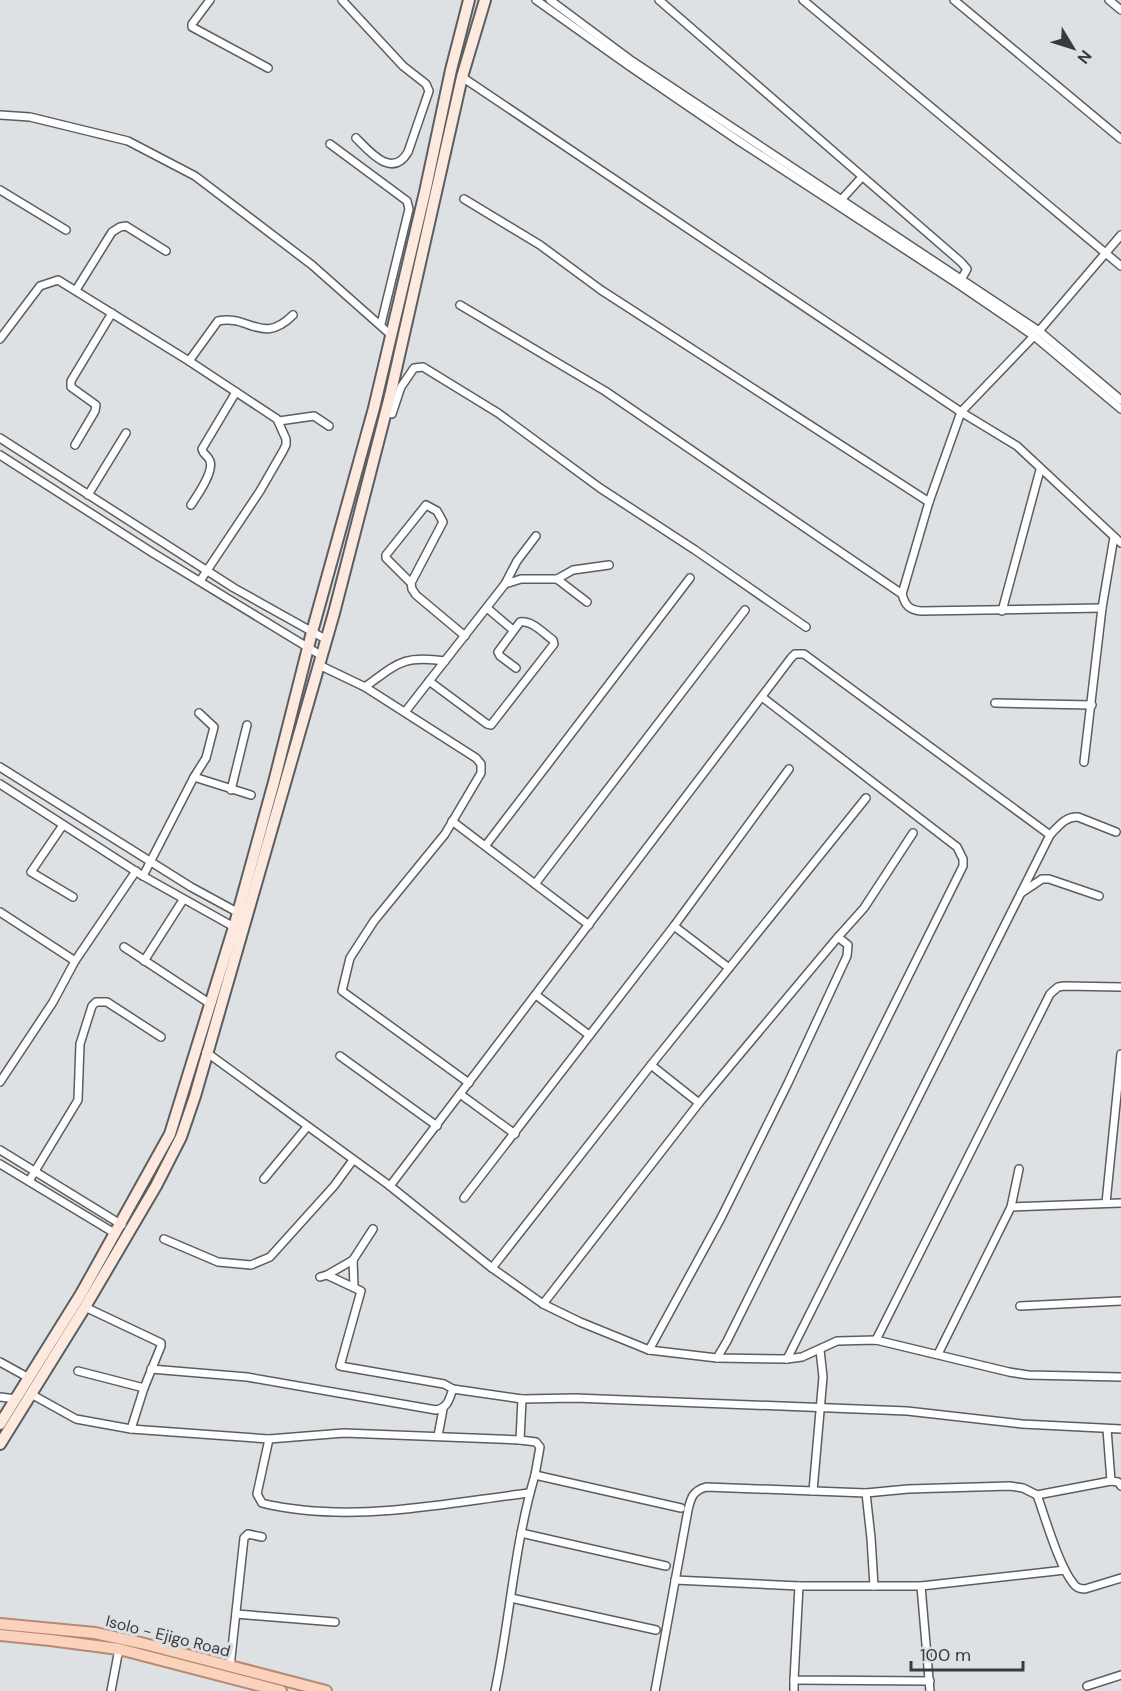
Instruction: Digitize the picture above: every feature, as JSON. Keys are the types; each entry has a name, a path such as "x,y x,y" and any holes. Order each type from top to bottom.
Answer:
{"main road":[{"path":"0,1424 122,1232 156,1186 181,1137 195,1096 209,1003 234,927 359,464 392,335 445,94 469,0"},
{"path":"201,1049 245,930 260,867 327,640 386,412 462,76 485,0"},
{"path":"0,1444 85,1307 122,1232"},
{"name":"Isolo - Ejigo Road","path":"0,1624 95,1633 326,1691"},
{"path":"0,1635 119,1649 281,1691"}],"street":[{"path":"210,0 192,27 268,68"},
{"path":"342,0 403,66 426,84 429,92 408,152 397,163 388,164 380,160 356,138"},
{"path":"536,0 962,278 1121,400"},
{"path":"550,0 574,23 739,141 1036,333 1121,409"},
{"path":"659,0 965,265 966,269 962,278"},
{"path":"954,0 1121,140"},
{"path":"1109,0 1121,10"},
{"path":"808,2 1121,266"},
{"path":"462,76 961,412 1017,446 1040,470 1121,543"},
{"path":"1,116 30,117 128,141 195,176 303,258 392,335"},
{"path":"330,144 407,201 409,209 381,324"},
{"path":"841,200 862,177"},
{"path":"0,190 66,230"},
{"path":"465,199 540,245 601,290 928,502"},
{"path":"76,290 112,232 120,226 126,226 166,251"},
{"path":"1102,608 915,611 905,604 902,594 928,502 961,412 1036,333 1121,235"},
{"path":"1,336 40,286 58,280 189,361 279,421 286,439 283,452 200,581"},
{"path":"460,305 604,392 902,594"},
{"path":"75,445 95,411 96,405 71,387 71,381 112,313"},
{"path":"189,361 218,321 228,319 255,328 277,328 293,315"},
{"path":"386,412 392,414 407,375 414,368 423,367 498,413 600,488 806,627"},
{"path":"191,505 204,485 210,466 209,459 203,453 202,448 236,392"},
{"path":"279,421 314,416 329,426"},
{"path":"88,495 126,434"},
{"path":"0,438 207,571 327,640"},
{"path":"0,455 308,648 320,660 405,712 476,758 481,764 481,772 445,834 374,921 350,958 342,991 468,1083"},
{"path":"1002,611 1040,470"},
{"path":"411,583 387,560 386,555 426,505 437,511 443,522 411,583 412,590 465,636"},
{"path":"405,712 505,584 536,536"},
{"path":"1084,762 1102,608 1114,537"},
{"path":"505,584 521,579 557,579 573,570 609,565"},
{"path":"486,845 690,578"},
{"path":"557,579 586,602"},
{"path":"487,608 513,630"},
{"path":"535,885 745,610"},
{"path":"429,681 491,725 554,644 553,640 529,622 520,622 498,652 516,669"},
{"path":"390,1186 795,654 804,654 1050,835"},
{"path":"365,687 399,663 421,658 445,661"},
{"path":"717,1358 728,1341 963,866 963,859 957,847 762,697"},
{"path":"995,703 1092,705"},
{"path":"0,1082 53,1002 75,961 150,861 206,758 214,727 199,712"},
{"path":"231,790 247,725"},
{"path":"0,767 207,897 237,912"},
{"path":"464,1198 674,926 789,769"},
{"path":"194,777 251,795"},
{"path":"0,784 140,874 234,927"},
{"path":"492,1268 651,1065 866,798"},
{"path":"787,1359 1050,835 1067,818 1072,817 1078,817 1116,832"},
{"path":"452,821 589,925"},
{"path":"63,825 31,872 73,897"},
{"path":"543,1304 699,1103 864,908 913,832"},
{"path":"1020,893 1042,879 1048,879 1099,896"},
{"path":"144,961 183,900"},
{"path":"0,912 75,961"},
{"path":"674,926 729,968"},
{"path":"649,1350 721,1218 788,1083 847,956 848,945 838,937"},
{"path":"124,947 209,1003"},
{"path":"876,1340 1050,994 1058,987 1064,986 1121,987"},
{"path":"536,995 590,1035"},
{"path":"29,1181 78,1100 80,1044 92,1006 96,1002 107,1002 161,1037"},
{"path":"201,1049 390,1186 492,1268 543,1304 649,1350 717,1358 787,1359 802,1357 820,1350 828,1343 837,1341 876,1340 1028,1375 1121,1377"},
{"path":"1106,1203 1121,1054"},
{"path":"340,1056 437,1126"},
{"path":"651,1065 699,1103"},
{"path":"459,1094 515,1134"},
{"path":"264,1179 307,1127"},
{"path":"0,1150 122,1232"},
{"path":"164,1239 218,1262 251,1265 270,1257 334,1186 353,1160"},
{"path":"0,1164 122,1232"},
{"path":"938,1354 1011,1207 1019,1169"},
{"path":"1011,1207 1121,1203"},
{"path":"373,1229 353,1260 324,1276 361,1291 340,1366 444,1384 453,1389 522,1399 575,1398 907,1411 1012,1423 1121,1429"},
{"path":"353,1260 354,1287"},
{"path":"1020,1305 1121,1300"},
{"path":"85,1307 161,1343 131,1429"},
{"path":"813,1491 822,1408 823,1377 820,1350"},
{"path":"0,1362 29,1378"},
{"path":"152,1369 247,1377 425,1408 443,1409"},
{"path":"78,1371 144,1388"},
{"path":"438,1436 443,1409 453,1389"},
{"path":"31,1394 76,1419 131,1429 269,1439 344,1433 520,1440 539,1444 521,1533 495,1691"},
{"path":"0,1397 16,1399"},
{"path":"520,1440 522,1399"},
{"path":"1107,1429 1111,1481"},
{"path":"269,1439 257,1494 262,1503 273,1507 323,1512 369,1511 529,1493"},
{"path":"534,1475 681,1508"},
{"path":"655,1691 691,1497 697,1490 706,1487 867,1493 908,1489 1010,1486 1023,1488 1037,1495 1111,1481 1118,1482 1121,1486"},
{"path":"867,1493 874,1586"},
{"path":"1037,1495 1065,1570 1074,1585 1079,1589 1121,1578"},
{"path":"521,1533 666,1566"},
{"path":"230,1667 244,1538 248,1534 262,1537"},
{"path":"675,1580 800,1586 921,1586 1065,1570"},
{"path":"794,1691 800,1586"},
{"path":"921,1586 930,1691"},
{"path":"511,1598 656,1630"},
{"path":"236,1614 335,1622"},
{"path":"111,1691 119,1649"},
{"path":"1087,1686 1121,1675"},
{"path":"794,1680 930,1681"}]}
